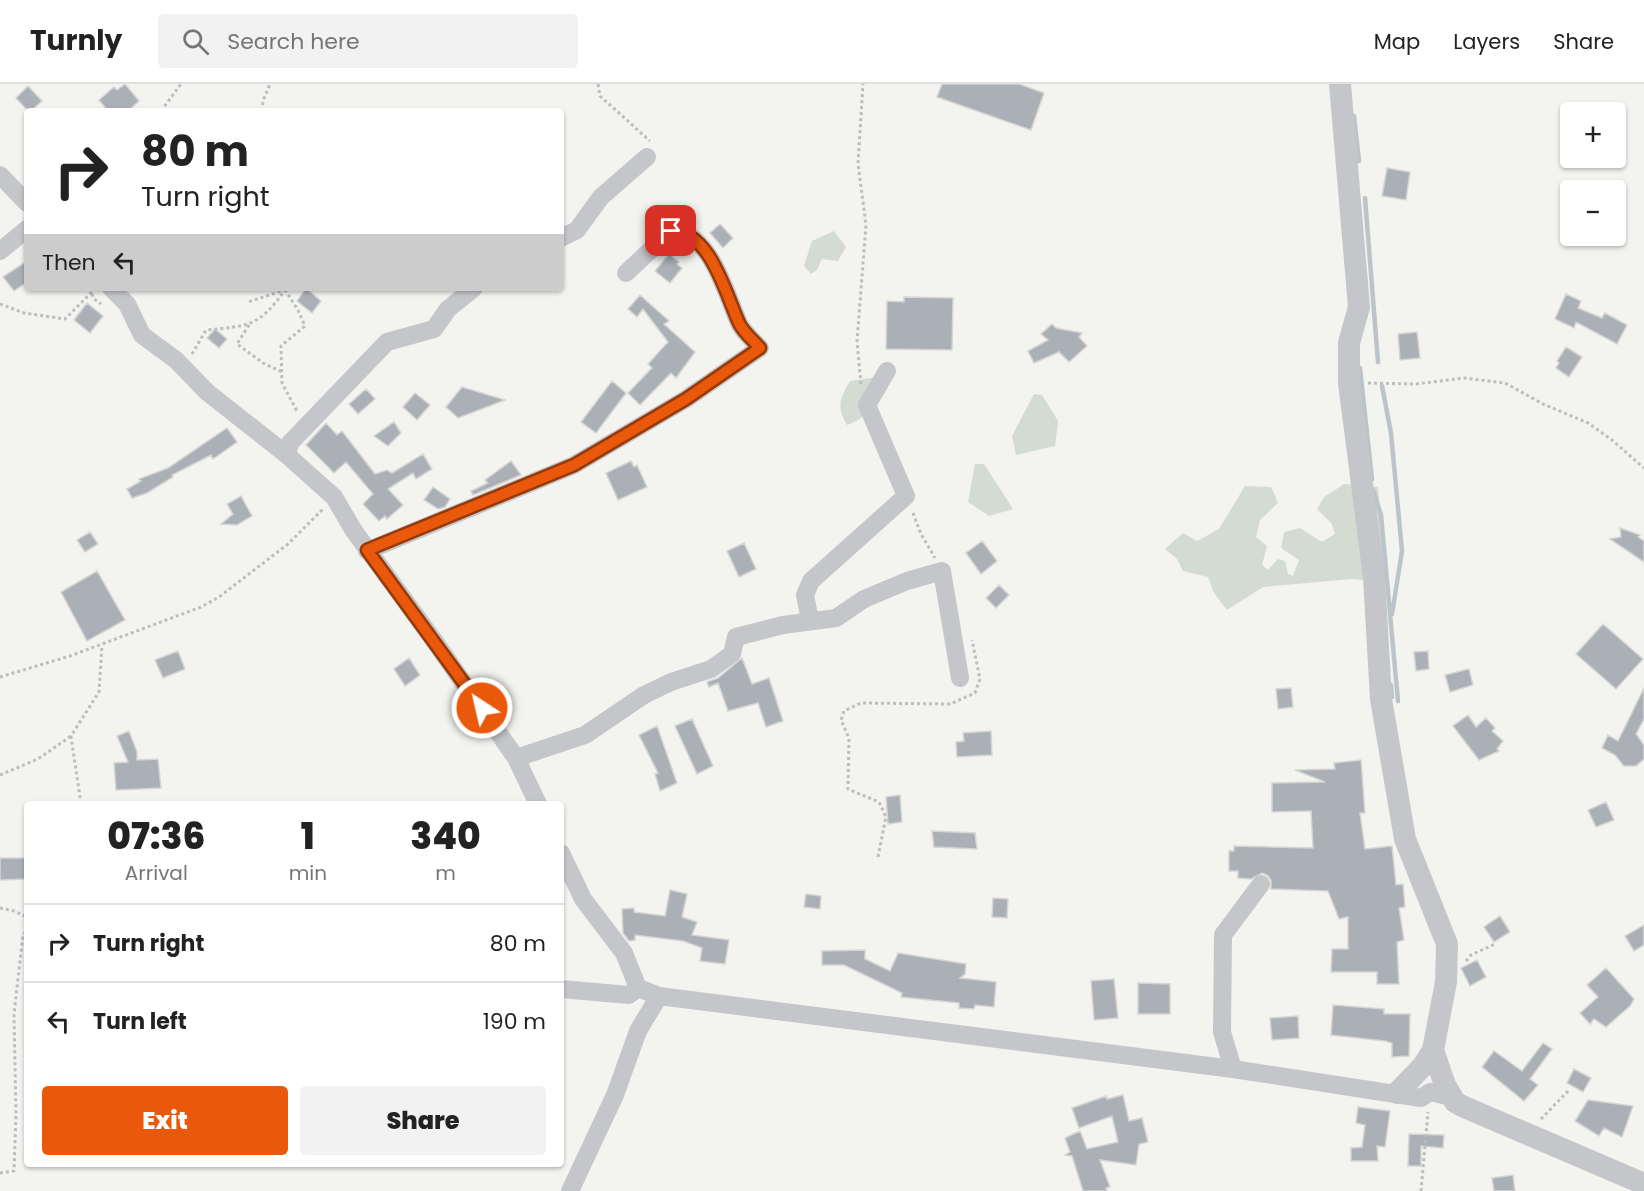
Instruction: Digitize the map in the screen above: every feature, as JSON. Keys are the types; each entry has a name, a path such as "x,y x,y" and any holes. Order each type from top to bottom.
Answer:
{"street":[{"path":"1340,84 1359,307 1349,343 1349,383 1374,577 1381,699 1405,839 1447,944 1446,982 1433,1050 1441,1094"},
{"path":"564,236 577,230 601,197 647,157"},
{"path":"0,175 24,200"},
{"path":"0,251 24,231"},
{"path":"367,550 574,465 686,399 760,348 740,325 724,282 696,241 681,231 671,231 626,273"},
{"path":"114,291 127,304 142,335 176,360 207,392 287,455 334,497 367,550 516,758 537,801"},
{"path":"287,455 290,443 387,342 434,329 448,309 470,291"},
{"path":"810,620 805,595 811,581 906,495 867,405 887,371"},
{"path":"516,758 585,735 644,695 671,682 711,669 732,654 736,637 810,620 836,618 864,599 907,581 942,570 960,678"},
{"path":"564,859 583,899 624,953 638,988 659,996 1233,1069 1421,1098 1441,1094 1467,1110 1644,1184"},
{"path":"1233,1069 1222,1032 1223,935 1261,884"},
{"path":"564,989 629,995 638,988"},
{"path":"570,1191 615,1095 638,1031 659,996"},
{"path":"1397,1093 1423,1066 1433,1050"}],"path":[{"path":"164,108 181,84"},
{"path":"262,108 270,84"},
{"path":"598,84 600,96 650,140 647,157"},
{"path":"863,84 858,164 867,225 857,341 867,405"},
{"path":"248,302 282,291"},
{"path":"282,372 263,363 237,344 249,325 274,305 284,291"},
{"path":"286,291 305,326 281,346 282,383 292,405 308,426"},
{"path":"0,304 24,313 64,319 92,292"},
{"path":"176,360 191,355 206,330 249,325"},
{"path":"1349,383 1416,384 1464,378 1505,383 1543,404 1588,423 1644,468"},
{"path":"906,495 921,534 942,570"},
{"path":"0,677 102,645 201,608 219,597 288,544 334,497"},
{"path":"878,857 886,817 879,802 848,789 849,738 841,720 844,711 861,703 950,704 975,693 980,679 972,639"},
{"path":"0,775 38,759 71,736 99,692 102,645"},
{"path":"71,736 81,801"},
{"path":"0,908 14,910 24,915"},
{"path":"0,1173 14,1170 16,1115 14,1014 24,934"},
{"path":"1446,982 1471,955 1495,944"},
{"path":"1526,1133 1568,1091"},
{"path":"1421,1191 1441,1094"}],"shaded area":[{"path":"834,231 846,247 838,261 822,259 817,270 811,274 804,266 812,241"},
{"path":"883,379 881,394 867,413 847,425 840,408 844,393 850,381"},
{"path":"1034,394 1042,395 1058,421 1055,446 1016,455 1012,436"},
{"path":"975,464 984,464 1013,509 989,516 968,502"},
{"path":"1344,484 1378,487 1387,583 1352,579 1263,587 1227,610 1214,593 1208,577 1183,571 1177,559 1165,549 1183,533 1197,541 1219,529 1245,486 1271,487 1278,503 1260,520 1256,537 1267,546 1262,565 1268,570 1278,559 1285,561 1288,574 1293,576 1299,560 1281,548 1284,532 1300,528 1322,542 1335,534 1332,524 1317,509 1324,497"}],"building":[{"path":"125,84 139,101 131,108 106,108 99,100 114,87 117,90"},
{"path":"942,84 1019,84 1044,93 1031,130 937,97"},
{"path":"28,86 42,101 34,108 25,108 16,98"},
{"path":"1387,168 1410,172 1406,200 1382,196"},
{"path":"720,224 733,238 723,248 710,233"},
{"path":"669,254 679,262 677,264 682,268 670,283 655,271"},
{"path":"24,263 24,284 14,291 3,277"},
{"path":"304,291 309,291 321,301 312,313 297,301"},
{"path":"1566,294 1581,301 1578,308 1602,318 1605,313 1627,325 1617,344 1576,322 1574,328 1555,319"},
{"path":"640,295 669,321 664,324 695,352 676,378 671,373 640,405 628,393 652,368 648,364 668,342 643,309 637,317 628,309"},
{"path":"904,297 953,298 952,350 886,349 887,301 904,302"},
{"path":"87,303 103,316 90,333 74,320"},
{"path":"1052,324 1056,328 1082,333 1079,337 1087,346 1069,362 1059,352 1034,363 1028,351 1048,340 1041,334"},
{"path":"215,329 227,339 219,348 207,338"},
{"path":"1417,332 1420,358 1400,360 1398,334"},
{"path":"1566,347 1582,357 1569,377 1556,368 1559,363 1557,361"},
{"path":"612,381 626,393 596,433 581,422"},
{"path":"462,387 505,400 458,418 446,407"},
{"path":"366,389 375,399 358,414 349,404"},
{"path":"415,393 430,405 417,420 403,407"},
{"path":"394,422 401,433 388,446 374,436"},
{"path":"326,423 337,435 342,431 375,474 387,470 392,473 423,454 432,469 416,479 413,473 388,489 403,505 387,519 385,516 379,521 363,504 373,494 346,462 334,473 306,445"},
{"path":"227,428 237,442 213,459 211,455 172,475 173,477 147,493 132,498 127,489 141,481 139,479 168,468"},
{"path":"511,461 521,475 473,495 471,491 488,483 485,480"},
{"path":"631,461 634,467 637,465 647,487 618,500 606,473"},
{"path":"433,487 450,499 445,507 438,509 424,500"},
{"path":"241,496 252,516 237,525 221,524 233,514 227,504"},
{"path":"1620,528 1640,535 1638,537 1644,541 1644,562 1610,539 1621,537"},
{"path":"90,532 98,544 85,552 77,540"},
{"path":"982,541 997,561 981,574 966,553"},
{"path":"744,543 756,569 739,577 727,551"},
{"path":"97,571 125,620 87,641 61,592"},
{"path":"999,585 1009,595 996,608 986,598"},
{"path":"1603,624 1643,659 1616,689 1576,654"},
{"path":"178,651 185,669 163,678 155,660"},
{"path":"1428,651 1429,669 1416,671 1414,652"},
{"path":"409,658 420,675 405,686 394,669"},
{"path":"742,658 752,684 769,678 783,721 766,727 758,703 728,711 718,683 709,687 707,682 718,678"},
{"path":"1469,669 1473,685 1450,692 1445,675"},
{"path":"1291,688 1293,707 1278,709 1276,689"},
{"path":"1644,688 1644,719 1636,734 1644,745 1644,759 1636,766 1624,766 1615,755 1602,748 1608,735 1618,741"},
{"path":"1468,715 1476,727 1486,718 1495,728 1492,731 1503,741 1497,749 1499,751 1479,760 1453,726"},
{"path":"692,719 713,766 697,774 675,726"},
{"path":"657,726 677,783 660,791 655,774 658,773 639,735"},
{"path":"129,731 137,752 137,760 158,759 161,788 116,790 114,763 128,762 117,736"},
{"path":"991,731 992,755 957,757 956,742 964,741 963,733"},
{"path":"1361,760 1365,813 1360,813 1365,849 1392,846 1396,885 1403,884 1405,907 1399,908 1404,940 1397,942 1399,984 1377,984 1377,972 1331,972 1332,949 1348,949 1348,917 1339,919 1328,891 1271,889 1271,880 1267,875 1262,873 1251,879 1238,878 1238,871 1229,871 1229,851 1234,851 1234,846 1313,848 1311,811 1272,812 1272,783 1325,782 1295,770 1335,769 1334,763"},
{"path":"900,795 902,822 888,824 886,797"},
{"path":"1606,802 1614,820 1596,827 1588,810"},
{"path":"932,831 975,833 977,849 934,847"},
{"path":"0,858 24,858 24,879 0,880"},
{"path":"670,890 687,894 682,917 697,922 692,935 729,940 725,964 700,961 702,948 683,941 635,935 635,940 629,941 623,933 622,909 634,908 634,912 665,916"},
{"path":"806,894 821,896 820,909 804,907"},
{"path":"993,898 1008,899 1007,918 992,917"},
{"path":"1500,916 1510,932 1494,942 1484,927"},
{"path":"1644,925 1644,945 1634,951 1625,936"},
{"path":"865,950 865,959 890,971 898,953 966,964 965,974 960,978 996,982 994,1007 975,1005 974,1009 959,1008 959,1003 901,997 902,993 844,965 822,965 822,951"},
{"path":"1477,960 1486,977 1470,986 1461,968"},
{"path":"1606,968 1634,999 1630,1006 1606,1027 1594,1019 1590,1024 1580,1013 1598,997 1587,985"},
{"path":"1114,979 1118,1018 1094,1020 1091,981"},
{"path":"1138,983 1170,984 1170,1014 1138,1014"},
{"path":"1333,1005 1384,1009 1384,1014 1410,1014 1409,1056 1392,1057 1392,1043 1385,1041 1331,1035"},
{"path":"1298,1016 1299,1038 1272,1040 1270,1018"},
{"path":"1543,1043 1552,1049 1530,1079 1538,1085 1524,1101 1482,1067 1494,1051 1522,1071"},
{"path":"1574,1069 1591,1078 1583,1092 1567,1083"},
{"path":"1123,1095 1129,1121 1142,1118 1148,1142 1139,1144 1136,1165 1100,1160 1110,1187 1106,1188 1107,1191 1083,1191 1072,1156 1065,1155 1070,1152 1065,1138 1080,1131 1087,1149 1118,1142 1112,1116 1079,1128 1072,1108 1106,1096 1107,1099"},
{"path":"1588,1100 1633,1106 1622,1137 1604,1128 1599,1136 1575,1121"},
{"path":"1358,1107 1390,1111 1385,1147 1377,1146 1378,1161 1351,1161 1351,1148 1362,1147 1365,1125 1356,1123"},
{"path":"1409,1134 1444,1135 1443,1148 1421,1146 1421,1166 1408,1166"},
{"path":"1513,1175 1515,1191 1494,1191 1492,1178"}],"waterway":[{"path":"1354,116 1359,161"},
{"path":"1365,198 1378,362"},
{"path":"1360,368 1372,479"},
{"path":"1382,386 1391,433 1402,551 1392,614"},
{"path":"1373,490 1381,515 1398,701"},
{"path":"1391,685 1392,697"}],"route":[{"path":"482,708 367,550 574,465 686,399 760,348 740,325 724,282 696,241 681,231 671,231"}]}
